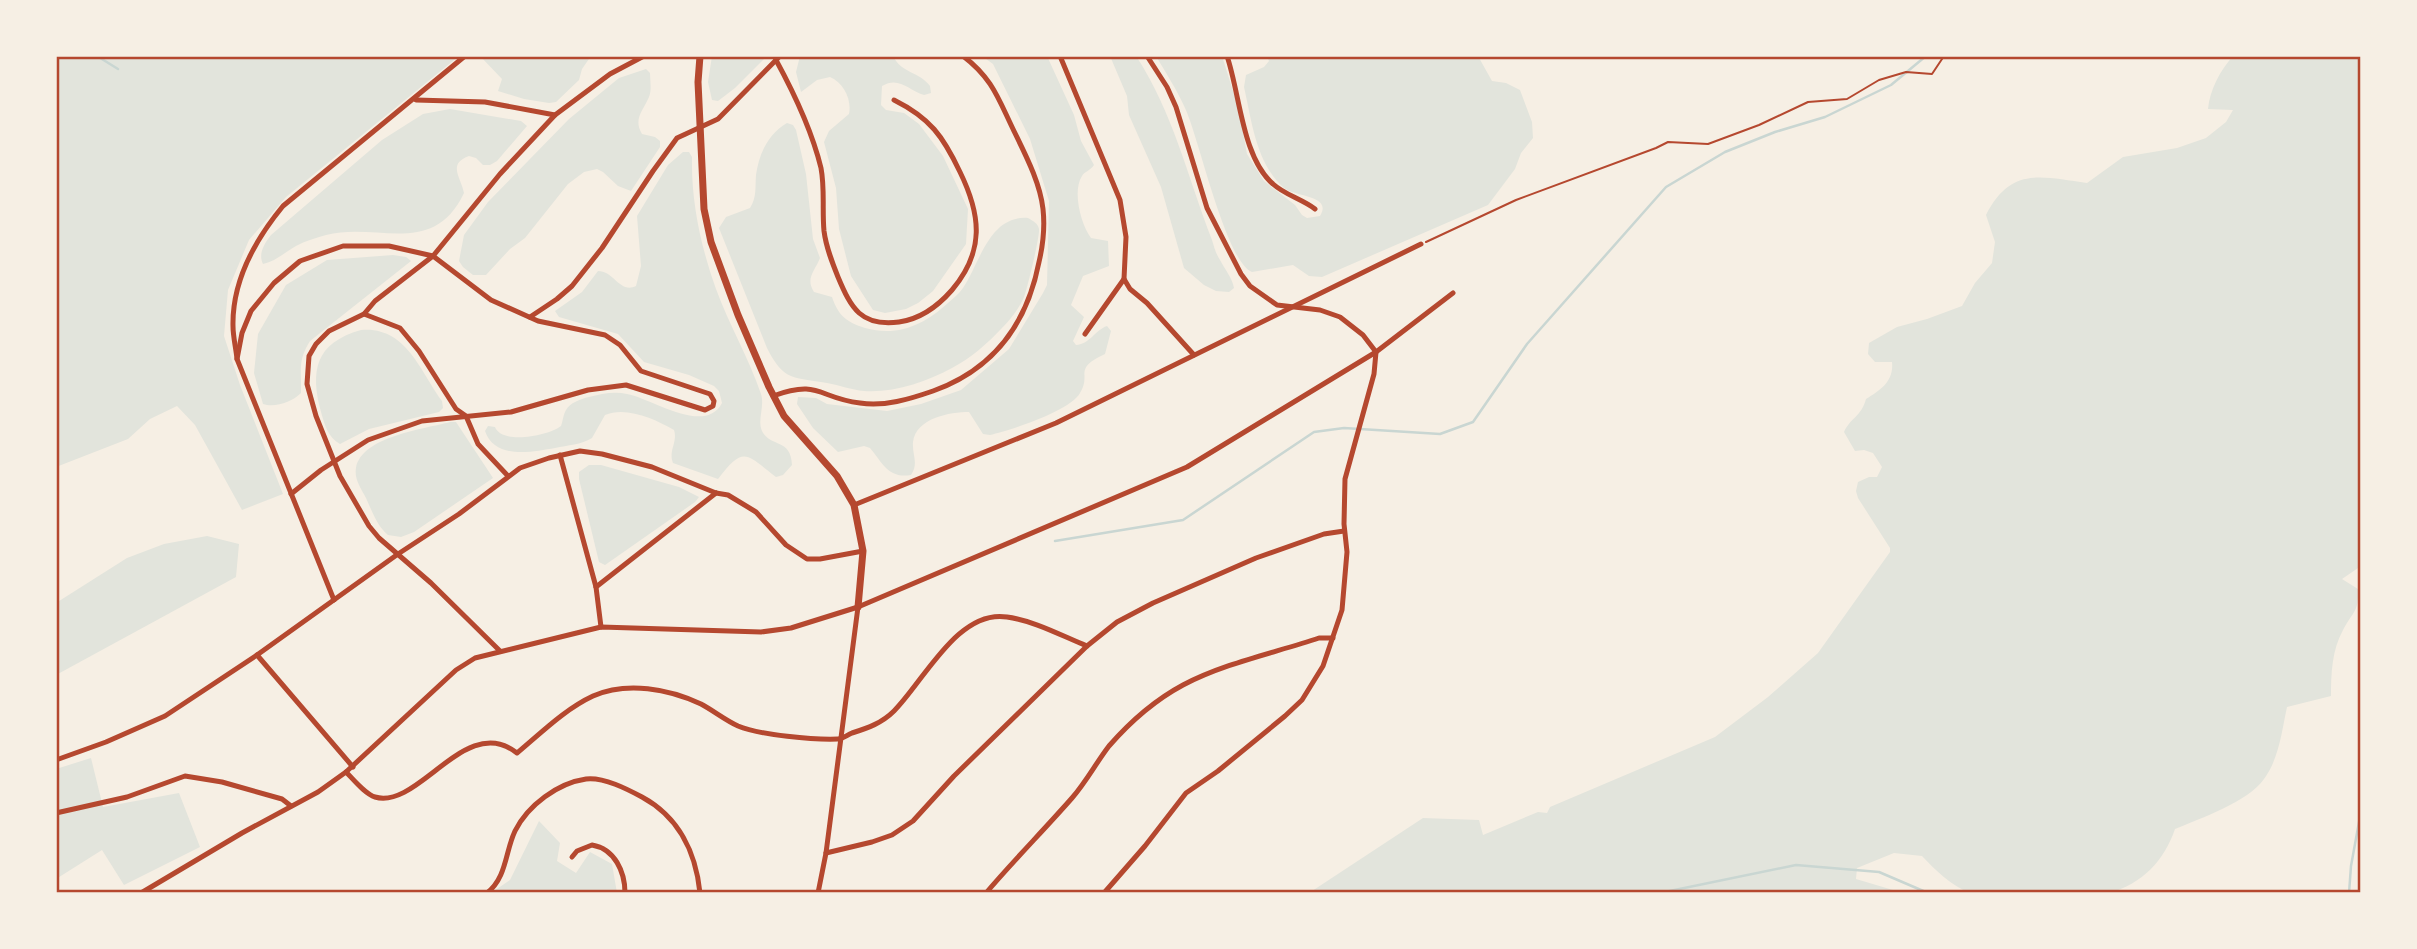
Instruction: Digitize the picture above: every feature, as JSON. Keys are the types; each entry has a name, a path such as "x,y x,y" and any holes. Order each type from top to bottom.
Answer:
{"street":[{"path":"334,600 237,359 233,326 240,282 248,257 266,226 283,206 465,56"},
{"path":"500,651 369,526 340,476 316,416 307,384 309,356 329,331 364,314 375,301 433,256 500,173 555,115 610,74 645,56"},
{"path":"700,56 698,73 704,209 710,243 773,396 797,433 838,477 854,505 863,551 841,740 818,893"},
{"path":"773,396 811,388 857,403 882,404 907,399 936,390 976,368 996,352 1012,333 1035,284 1043,242 1043,209 1034,176 993,87 988,78 963,56"},
{"path":"1060,56 1120,200 1126,237 1124,279 1085,334"},
{"path":"1104,893 1186,793 1267,732 1302,700 1323,666 1342,610 1347,552 1344,531 1345,479 1374,374 1376,352 1363,335 1340,317 1320,310 1277,304 1250,286 1207,208 1176,107 1147,56"},
{"path":"1227,56 1253,155 1272,184 1315,209"},
{"path":"530,317 557,299 603,248 677,138 718,119 778,58 813,141 821,169 827,247 849,302 866,319 894,323 915,317 942,302 958,282 975,247 978,229 976,212 969,190 949,149 925,118 894,100"},
{"path":"414,100 485,102 555,115"},
{"path":"854,505 1056,423 1421,244"},
{"path":"237,359 242,333 251,311 274,283 300,261 343,246 389,246 433,256 491,300 530,317 551,325 605,335 620,345 641,371 710,394 714,404 705,410 636,386 605,386 511,412 422,421 368,440 335,460 291,494"},
{"path":"1124,279 1130,289 1147,303 1194,355"},
{"path":"141,893 318,792 353,767 456,670 475,658 601,627 761,632 791,628 858,607 1187,467 1376,352 1453,293"},
{"path":"364,314 400,328 419,351 456,409 466,416 478,444 508,476"},
{"path":"636,386 641,371"},
{"path":"56,760 165,716 460,514 520,468 561,455 580,452 623,458 716,493 728,495 744,503 765,521 786,545 807,559 863,551"},
{"path":"561,455 596,587 601,627"},
{"path":"596,587 716,493"},
{"path":"825,853 892,835 913,821 954,776 1087,646 1117,622 1203,580 1324,534 1344,531"},
{"path":"346,772 371,796 398,796 477,744 499,743 509,746 517,753 572,708 594,695 628,689 647,688 668,692 701,704 738,726 757,731 841,740 872,727 893,711 945,648 974,622 1006,617 1041,627 1087,646"},
{"path":"986,893 1030,841 1074,796 1109,746 1163,697 1220,669 1319,638 1333,638"},
{"path":"257,655 353,767"},
{"path":"56,813 127,797 186,776 222,782 282,799 291,806"},
{"path":"487,893 499,878 514,834 530,811 547,795 586,779 612,784 634,793 666,814 690,848 696,864 700,893"},
{"path":"572,857 577,851 592,845 608,851 624,874 625,893"}],"path":[{"path":"1421,244 1516,200 1668,142 1708,144 1808,103 1847,99 1879,80 1906,72 1932,74 1944,56"}],"shaded area":[{"path":"56,56 459,56 286,197 249,240 228,290 224,336 240,385 283,494 242,510 195,425 177,406 150,419 128,439 56,467"},
{"path":"480,56 591,56 582,69 579,80 556,102 549,103 498,91 502,79"},
{"path":"712,56 767,56 718,101 712,100 708,82"},
{"path":"800,56 893,56 896,62 930,86 931,93 924,95 899,83 888,83 882,86 881,105 886,110 904,113 919,124 943,156 968,209 966,244 933,291 906,309 885,313 873,310 851,276 839,229 836,188 824,142 829,131 849,114 849,103 846,92 830,77 817,80 801,92 796,72"},
{"path":"982,56 1047,56 1074,115 1081,141 1094,165 1083,174 1079,182 1081,217 1091,238 1108,241 1109,266 1083,276 1071,305 1084,317 1073,341 1076,345 1081,344 1107,326 1111,331 1105,354 1086,368 1083,386 1074,400 1053,413 990,435 983,434 969,412 935,418 920,427 915,434 915,467 911,475 903,476 886,468 870,448 864,446 838,452 813,428 797,404 798,397 816,398 827,404 887,411 921,404 961,390 1009,349 1043,293 1047,285 1049,201 1030,139 993,64"},
{"path":"1110,56 1136,56 1149,77 1170,122 1216,253 1233,284 1234,288 1229,292 1216,291 1204,285 1184,268 1161,187 1129,115 1127,96"},
{"path":"1156,56 1222,56 1239,110 1247,154 1264,181 1307,218 1320,216 1323,209 1321,204 1317,200 1289,191 1275,178 1261,154 1253,128 1244,87 1246,75 1264,67 1269,61 1267,56 1478,56 1492,81 1506,83 1520,90 1532,122 1533,138 1521,153 1515,169 1488,205 1322,277 1309,276 1293,265 1252,272 1242,263 1223,224 1191,123"},
{"path":"2233,56 2361,56 2361,566 2342,579 2358,589 2357,602 2336,646 2331,696 2287,707 2273,763 2257,787 2223,808 2175,829 2165,851 2150,870 2132,884 2109,893 1970,893 1950,882 1922,856 1894,853 1857,868 1856,879 1903,893 1309,893 1423,818 1479,820 1483,835 1538,812 1547,813 1550,807 1715,737 1768,697 1818,653 1890,552 1856,491 1858,482 1877,477 1882,467 1873,453 1855,451 1844,432 1866,399 1881,388 1891,375 1892,362 1875,362 1868,354 1869,343 1897,327 1962,306 1975,283 1992,263 1995,242 1986,215 2006,188 2029,178 2087,183 2123,157 2177,148 2206,138 2226,122 2233,110 2208,109 2216,81"},
{"path":"646,69 650,73 650,91 638,124 642,134 660,141 660,147 631,191 618,186 597,169 584,172 568,184 525,238 510,249 486,275 473,275 463,267 459,261 464,235 488,202 569,119 619,78"},
{"path":"450,109 521,121 527,126 497,161 490,165 483,165 476,158 469,156 462,159 457,172 464,193 451,213 437,225 403,233 346,232 326,235 299,244 263,264 262,249 271,235 382,140 423,114"},
{"path":"787,123 793,125 796,130 806,174 813,239 820,258 812,275 811,287 814,292 832,297 840,313 858,326 889,331 920,323 961,290 987,243 1004,224 1015,219 1028,218 1036,224 1039,229 1038,242 1024,297 997,334 966,360 942,373 909,386 887,390 859,390 798,378 779,367 767,348 719,228 726,217 750,208 755,196 756,175 762,152 775,133"},
{"path":"683,152 689,152 692,157 695,207 711,273 761,394 762,431 770,440 788,451 792,465 783,475 776,477 751,459 740,457 718,479 673,463 674,430 649,418 622,412 605,415 592,438 579,443 525,452 505,450 497,446 485,431 488,426 495,427 499,433 506,436 526,437 546,433 561,426 565,412 573,403 598,395 627,394 691,416 714,412 722,403 719,391 714,386 689,375 644,362 618,334 559,317 555,311 582,292 598,271 608,274 626,287 636,286 641,266 637,216 668,165"},
{"path":"393,255 406,257 411,261 310,341 302,361 301,393 283,403 263,404 254,373 258,334 286,285 327,260"},
{"path":"361,330 390,335 401,343 419,364 442,401 443,408 439,412 369,429 340,444 330,434 324,422 316,384 317,371 325,351 346,336"},
{"path":"456,422 493,478 414,532 401,537 388,535 378,523 357,480 356,468 361,457 382,441"},
{"path":"589,465 601,465 679,487 699,497 605,565 599,562 579,479 579,472"},
{"path":"207,536 239,544 236,577 56,675 56,603 127,558 164,544"},
{"path":"91,758 103,807 179,793 200,847 124,885 102,850 56,879 56,769"},
{"path":"539,821 560,843 557,861 576,873 590,852 612,864 617,893 491,893 510,880"}],"waterway":[{"path":"97,56 118,69"},
{"path":"1055,541 1183,520 1314,432 1344,428 1440,434 1473,422 1527,344 1666,187 1725,152 1775,132 1825,117 1891,85 1926,56"},
{"path":"2349,893 2361,811"},
{"path":"1660,893 1796,865 1879,872 1928,893"}]}
